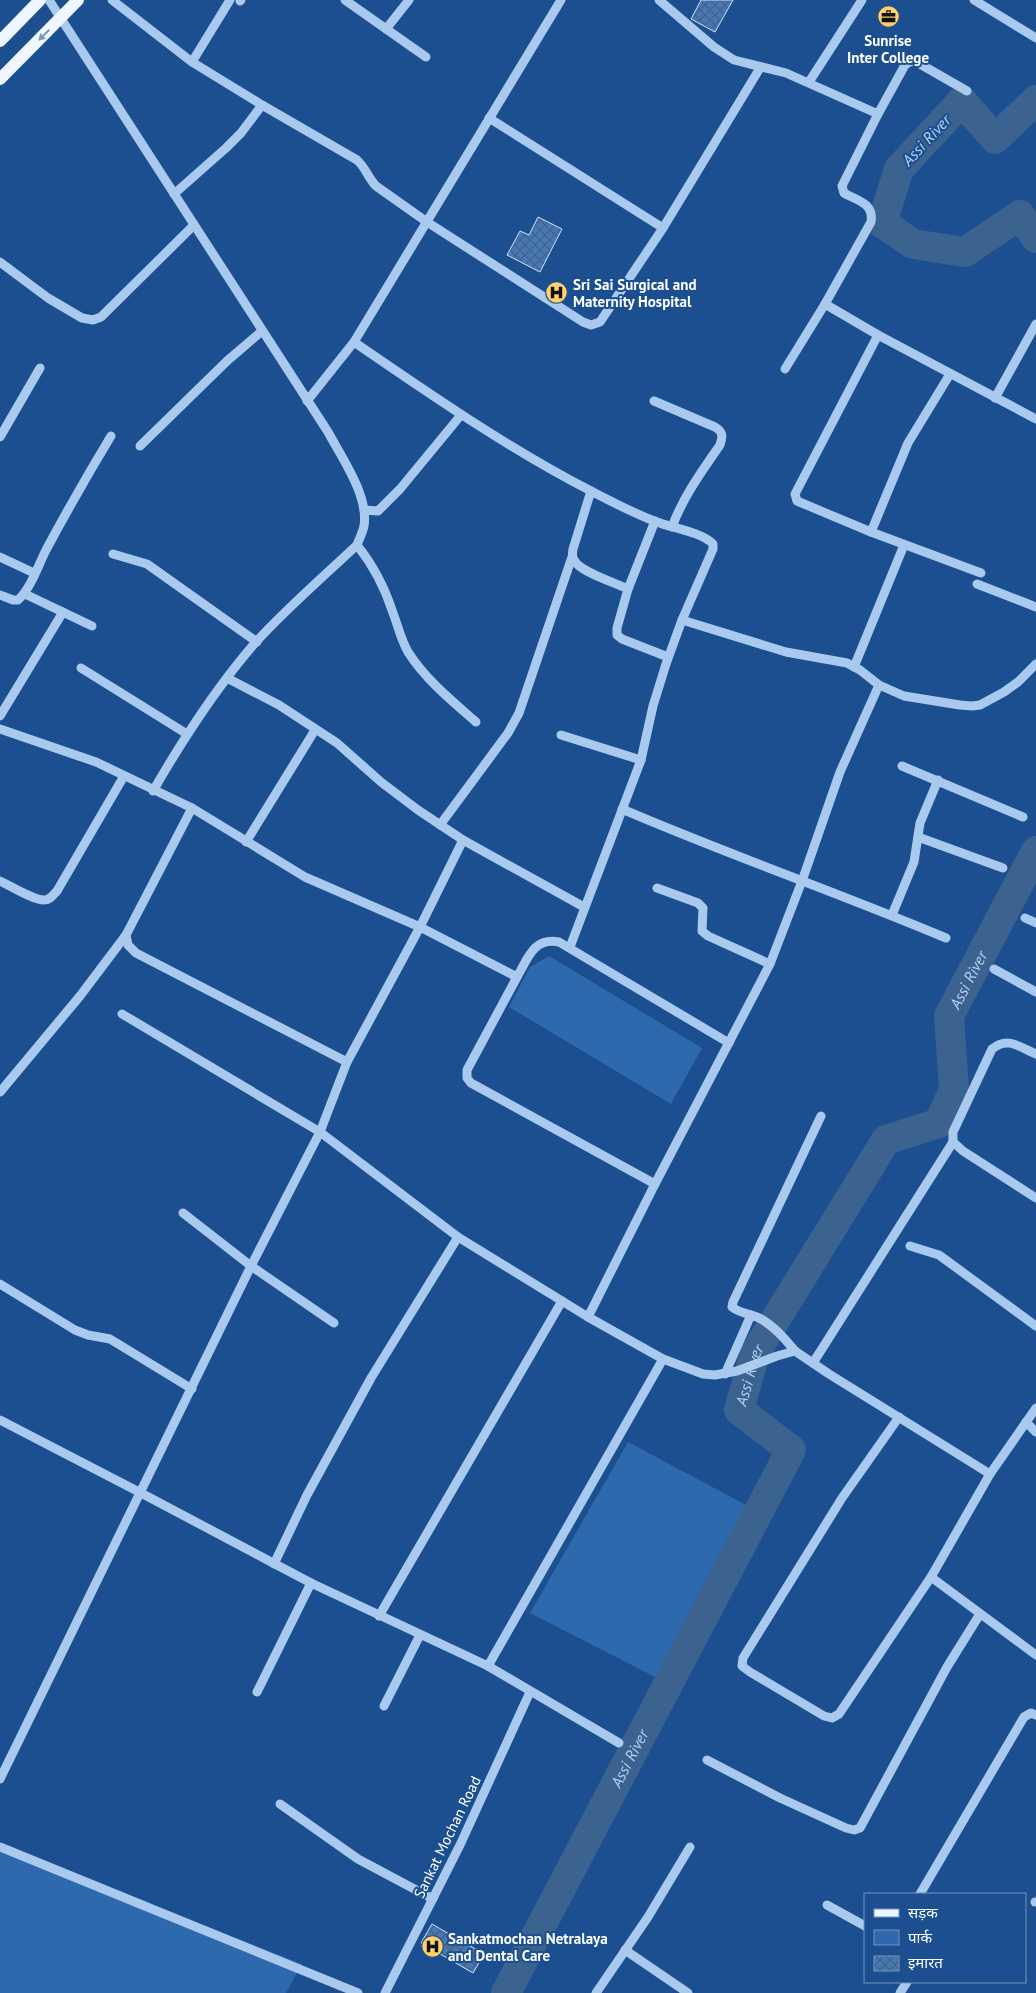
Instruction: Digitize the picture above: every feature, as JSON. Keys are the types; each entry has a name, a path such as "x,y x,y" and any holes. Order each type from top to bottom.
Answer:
{"main road":[{"path":"0,41 40,0"},
{"path":"0,79 78,0"}],"street":[{"path":"49,0 328,432 357,487 364,510 364,528 357,545 256,642 186,734 153,790"},
{"path":"112,0 192,62 358,160 365,166 372,182 376,186 427,222 583,322 591,325 600,322 663,228 760,68"},
{"path":"192,62 230,0"},
{"path":"344,0 426,57"},
{"path":"386,30 409,0"},
{"path":"307,401 354,342 561,0"},
{"path":"659,0 714,47 734,60 786,73 878,114"},
{"path":"809,82 862,0"},
{"path":"974,0 1036,38"},
{"path":"785,369 825,304 871,222 872,213 869,206 844,193 842,186 904,65 911,61 920,64 967,91"},
{"path":"174,194 241,133 262,105"},
{"path":"489,118 663,228"},
{"path":"0,262 48,298 82,318 93,320 101,317 194,225"},
{"path":"825,304 878,335 1036,419"},
{"path":"995,398 1036,324"},
{"path":"140,446 227,361 262,331"},
{"path":"878,335 794,494 797,500 807,506 981,573"},
{"path":"354,342 461,415 591,491 655,521 702,536 713,544 668,657 653,706 640,760 570,947"},
{"path":"0,437 40,368"},
{"path":"871,532 908,443 950,374"},
{"path":"654,401 715,427 720,430 723,437 720,445 690,490 672,527"},
{"path":"364,510 378,511 400,489 461,415"},
{"path":"0,595 18,600 25,594 34,573 75,496 111,436"},
{"path":"440,825 508,733 518,713 572,557 591,491"},
{"path":"655,521 628,589 617,634 622,639 668,657"},
{"path":"854,667 904,544"},
{"path":"357,545 378,578 393,611 400,636 408,652 434,685 476,722"},
{"path":"113,554 147,564 256,642"},
{"path":"0,557 34,573"},
{"path":"572,557 576,563 584,568 628,589"},
{"path":"978,584 1036,607"},
{"path":"25,594 92,626"},
{"path":"0,716 63,612"},
{"path":"682,620 786,652 833,660 854,667 879,685 904,696 972,706 980,705 1004,692 1018,682 1036,664"},
{"path":"81,668 186,734"},
{"path":"227,678 279,705 337,743 381,782 463,840 584,907"},
{"path":"588,1317 770,964 802,881 840,772 879,685"},
{"path":"0,729 96,762 192,808 305,877 420,927 517,977"},
{"path":"246,842 315,730"},
{"path":"561,734 640,760"},
{"path":"902,766 1023,817"},
{"path":"0,882 44,900 50,898 57,891 124,776"},
{"path":"892,915 914,862 920,823 938,780"},
{"path":"0,1092 80,996 126,935 192,808"},
{"path":"622,809 946,938"},
{"path":"918,837 1003,868"},
{"path":"0,1779 252,1266 320,1132 347,1062 420,927 463,840"},
{"path":"657,888 698,903 703,908 702,931 708,936 770,964"},
{"path":"1025,918 1036,923"},
{"path":"126,935 128,945 136,953 347,1062"},
{"path":"655,1184 471,1083 467,1078 467,1070 530,954 539,943 550,940 570,947 728,1043"},
{"path":"994,969 1036,992"},
{"path":"122,1014 320,1132 458,1236 588,1317 663,1360 703,1374 725,1374 795,1351"},
{"path":"813,1363 953,1142 953,1132 992,1049 999,1043 1007,1041 1036,1054"},
{"path":"821,1116 732,1306 738,1311 756,1317 781,1333 795,1351 990,1474"},
{"path":"953,1142 963,1151 1036,1198"},
{"path":"182,1213 252,1266 334,1323"},
{"path":"274,1564 306,1495 371,1378 458,1236"},
{"path":"910,1246 939,1255 1036,1326"},
{"path":"0,1284 75,1330 88,1335 110,1339 192,1389"},
{"path":"379,1616 562,1301"},
{"path":"725,1374 756,1317"},
{"path":"488,1666 663,1360"},
{"path":"899,1417 842,1498 743,1658 742,1666 816,1711 832,1718 839,1714 931,1577 990,1474 1036,1408"},
{"path":"0,1421 311,1583 488,1666 619,1744"},
{"path":"1026,1422 1036,1432"},
{"path":"931,1577 1036,1655"},
{"path":"257,1692 311,1583"},
{"path":"708,1760 780,1798 846,1828 854,1830 860,1828 942,1675 980,1614"},
{"path":"384,1706 420,1635"},
{"name":"Sankat Mochan Road","path":"385,1993 460,1844 530,1692"},
{"path":"921,1893 1024,1717 1031,1713 1036,1715"},
{"path":"280,1804 358,1859 433,1899"},
{"path":"596,1993 668,1884 690,1846"},
{"path":"0,1847 358,1993"},
{"path":"827,1905 864,1925"},
{"path":"625,1950 688,1993"}],"green space":[{"path":"549,956 702,1048 671,1104 509,1007 530,967"},
{"path":"628,1442 746,1505 657,1678 530,1613"},
{"path":"0,1845 302,1964 286,1993 0,1993"}],"building":[{"path":"701,0 733,0 715,32 691,19"},
{"path":"538,217 562,229 540,272 507,255 520,231 529,235"},
{"path":"432,1924 484,1954 473,1973 421,1943"}],"waterway":[{"name":"Assi River","path":"1036,100 995,139 962,101 899,169 882,223 913,244 965,252 1020,215 1036,238"},
{"name":"Assi River","path":"506,1993 791,1450 739,1410 755,1353 886,1140 939,1123 954,1089 949,1016 1036,851"}],"place":[{"name":"Sunrise Inter College","path":"888,17"},
{"name":"Sri Sai Surgical and Maternity Hospital","path":"557,293"},
{"name":"Sankatmochan Netralaya and Dental Care","path":"432,1947"}]}
